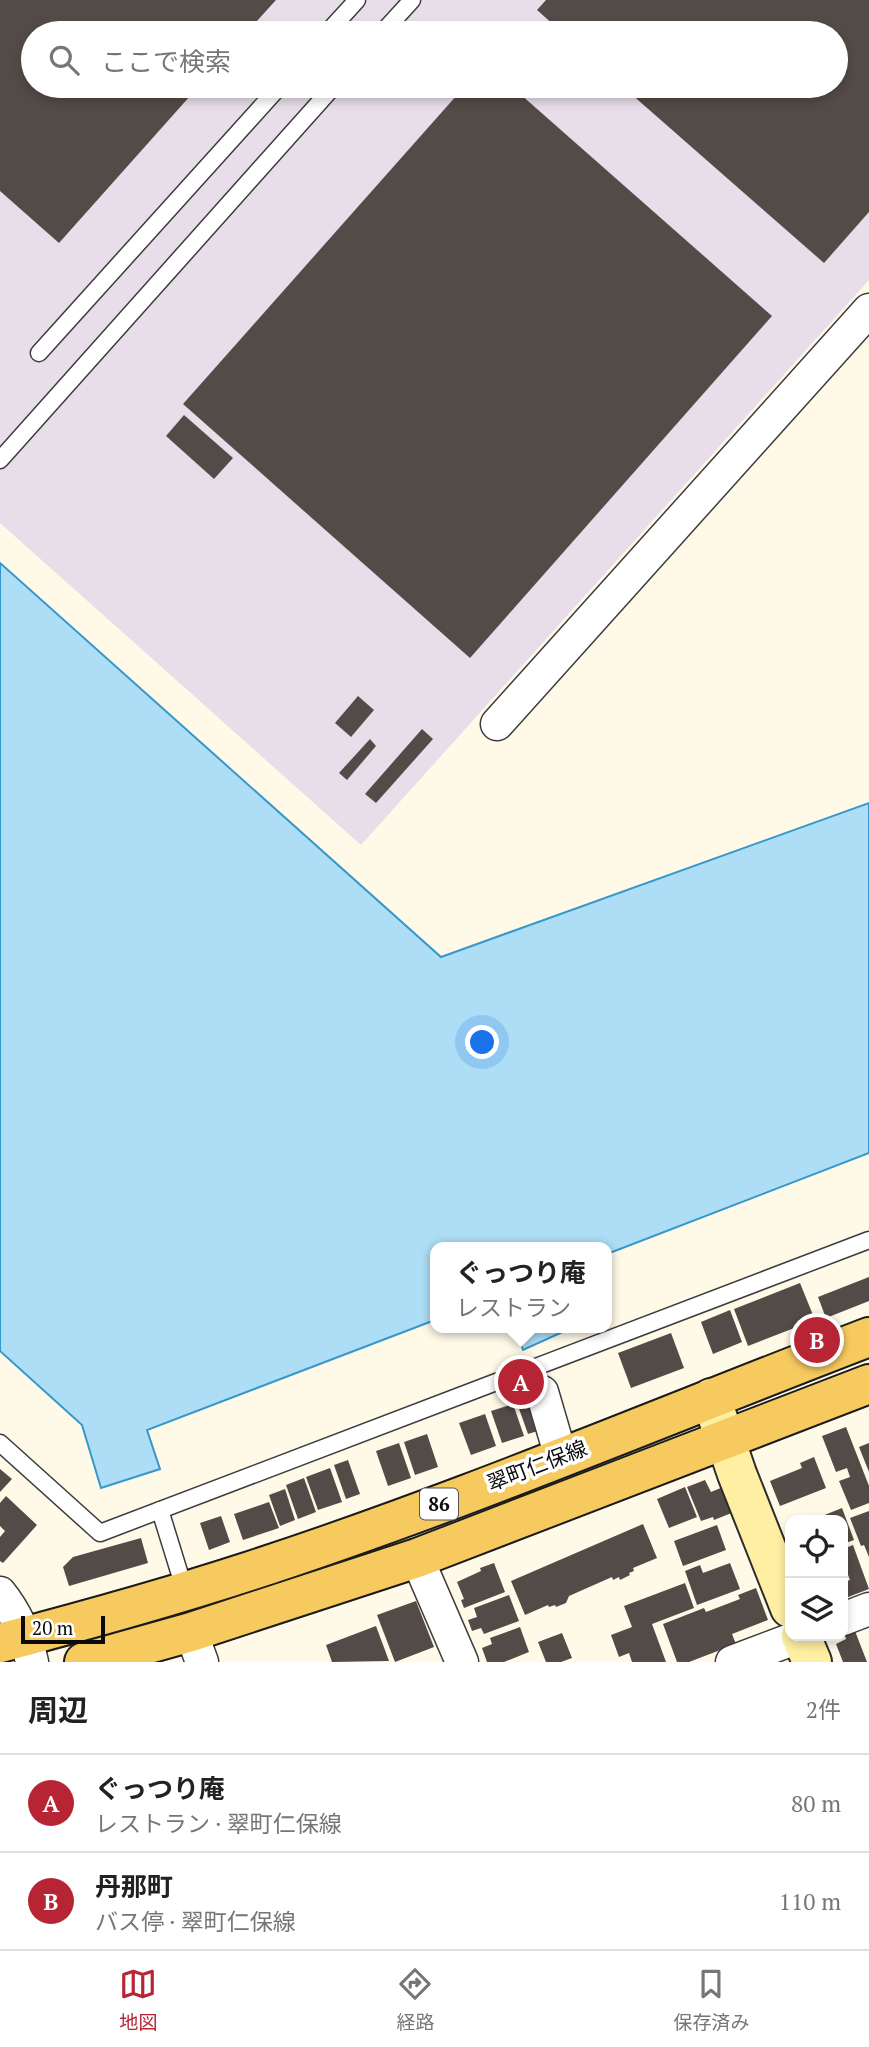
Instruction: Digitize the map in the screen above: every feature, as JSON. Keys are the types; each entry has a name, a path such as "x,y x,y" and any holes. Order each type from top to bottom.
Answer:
{"main road":[{"name":"翠町仁保線","path":"19,1647 415,1513 869,1337"},
{"name":"翠町仁保線","path":"84,1662 196,1647 417,1558 869,1384"}],"street":[{"path":"497,724 869,310"},
{"path":"542,1392 561,1457"},
{"path":"711,1398 785,1595"},
{"path":"417,1558 462,1662"},
{"path":"0,1593 12,1608 19,1647"},
{"path":"848,1617 869,1609"},
{"path":"732,1662 788,1641"},
{"path":"803,1641 812,1662"}],"lane":[{"path":"338,21 357,0"},
{"path":"393,21 412,0"},
{"path":"39,353 269,98"},
{"path":"0,460 323,98"},
{"path":"0,1443 100,1533 869,1240"},
{"path":"160,1510 185,1591"}],"shaded area":[{"path":"0,0 869,0 869,280 361,845 0,523"}],"water":[{"path":"0,563 441,957 869,803 869,1153 612,1252 612,1242 430,1242 430,1322 147,1430 160,1469 101,1488 82,1425 0,1351"},
{"path":"517,1333 560,1333 523,1350"}],"building":[{"path":"0,0 276,0 257,21 21,21 21,98 188,98 59,243 0,191"},
{"path":"546,0 869,0 869,212 824,263 636,98 848,98 848,21 549,21 537,10"},
{"path":"454,98 525,98 772,316 470,658 183,404"},
{"path":"184,415 233,458 214,479 166,436"},
{"path":"358,696 374,710 351,737 335,723"},
{"path":"422,729 433,739 376,803 365,794"},
{"path":"370,739 376,746 347,780 339,773"},
{"path":"869,1277 869,1301 826,1318 818,1297"},
{"path":"800,1283 815,1320 748,1346 734,1309"},
{"path":"730,1310 742,1342 713,1354 701,1322"},
{"path":"671,1333 684,1368 631,1388 618,1353"},
{"path":"530,1399 541,1430 528,1434 517,1403"},
{"path":"513,1404 524,1436 502,1443 491,1411"},
{"path":"485,1414 496,1446 471,1455 459,1423"},
{"path":"846,1427 869,1486 869,1503 851,1510 839,1481 850,1477 847,1468 836,1472 822,1436"},
{"path":"427,1434 438,1467 415,1475 404,1442"},
{"path":"399,1443 411,1478 388,1486 376,1451"},
{"path":"869,1443 869,1472 859,1447"},
{"path":"814,1457 826,1488 780,1506 770,1481 802,1468 800,1463"},
{"path":"348,1460 360,1494 346,1499 334,1465"},
{"path":"330,1468 342,1502 318,1510 306,1477"},
{"path":"0,1469 12,1479 0,1492"},
{"path":"304,1478 316,1512 298,1519 286,1485"},
{"path":"705,1480 711,1492 723,1487 734,1512 714,1520 713,1517 701,1521 687,1487"},
{"path":"685,1487 697,1517 669,1528 657,1499"},
{"path":"285,1489 295,1520 280,1526 269,1495"},
{"path":"6,1496 37,1525 3,1563 0,1561 0,1537 5,1531 0,1526 0,1503"},
{"path":"269,1502 279,1528 243,1540 234,1514"},
{"path":"842,1508 845,1515 824,1515"},
{"path":"869,1511 869,1557 864,1545 861,1546 850,1518"},
{"path":"221,1516 230,1542 209,1550 200,1523"},
{"path":"643,1524 657,1558 633,1568 634,1571 629,1573 630,1575 620,1580 619,1577 613,1580 612,1577 569,1596 566,1603 556,1607 548,1605 525,1615 511,1581"},
{"path":"848,1524 854,1540 848,1542"},
{"path":"717,1525 726,1550 683,1566 674,1541"},
{"path":"141,1538 148,1563 69,1586 63,1567 73,1557"},
{"path":"853,1545 869,1589 848,1597 850,1580 848,1547"},
{"path":"494,1563 505,1592 464,1608 461,1600 464,1599 457,1582"},
{"path":"730,1563 740,1589 697,1605 685,1571 700,1565 703,1573"},
{"path":"685,1583 694,1608 652,1624 666,1662 632,1662 629,1653 619,1657 611,1635 632,1627 624,1606"},
{"path":"756,1588 768,1620 732,1634 736,1644 689,1662 677,1662 663,1624 704,1608 706,1612 740,1599 738,1595"},
{"path":"509,1595 519,1621 484,1634 481,1628 472,1631 468,1620 477,1617 474,1608"},
{"path":"416,1601 434,1647 395,1662 377,1615"},
{"path":"376,1626 389,1661 332,1662 326,1645"},
{"path":"520,1627 529,1652 504,1662 487,1662 482,1648 492,1644 490,1638"},
{"path":"855,1631 867,1662 843,1662 836,1644 848,1641 848,1634"},
{"path":"562,1633 572,1658 561,1662 546,1662 538,1642"}],"place":[{"name":"丹那町","path":"817,1340"},
{"name":"ぐっつり庵","path":"521,1382"}]}
